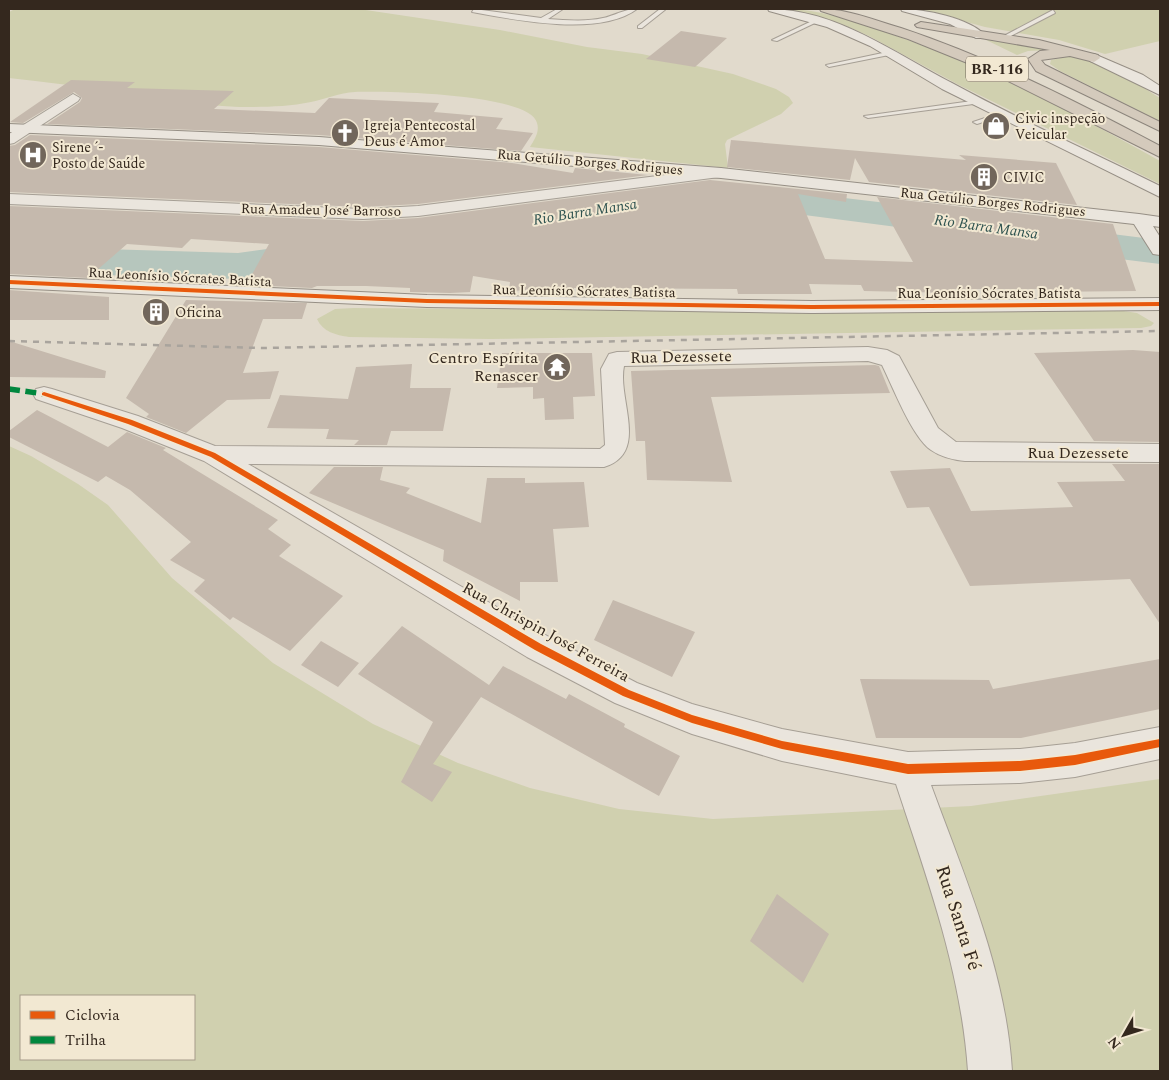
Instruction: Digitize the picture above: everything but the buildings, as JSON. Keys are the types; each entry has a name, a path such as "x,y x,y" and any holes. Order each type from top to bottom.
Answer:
{"highway":[{"name":"BR-116","path":"825,9 872,22 959,53 1026,82 1160,152"},
{"name":"BR-116","path":"850,9 912,26 1000,58"},
{"name":"BR-116","path":"862,9 940,29 1039,44 1094,58"},
{"name":"BR-116","path":"815,15 872,22"},
{"path":"1094,58 1057,53 1044,54 1034,59 1040,68 1160,127"},
{"name":"BR-116","path":"1025,68 1160,133"}],"street":[{"path":"773,9 815,15 892,53 947,86 1160,192"},
{"path":"906,9 954,22 980,36"},
{"path":"1094,58 1158,89"},
{"path":"9,140 73,98"},
{"name":"Rua Getúlio Borges Rodrigues","path":"9,128 318,141 721,173 1139,219 1157,235"},
{"name":"Rua Amadeu José Barroso","path":"9,199 364,214 418,211 721,173"},
{"name":"Rua Leonísio Sócrates Batista","path":"9,282 437,301 812,307 1160,304"},
{"name":"Rua Dezessete","path":"213,455 604,458 610,455 617,446 612,365 618,359 868,354 879,355 891,361 928,432 934,441 946,449 965,452 1160,453"},
{"name":"Rua Chrispin José Ferreira","path":"44,394 130,422 213,455 538,647 626,693 692,719 782,745 908,769 1020,766 1075,760 1160,744"},
{"path":"273,491 301,456"},
{"name":"Rua Santa Fé","path":"908,769 975,967 989,1051 990,1071"}],"lane":[{"path":"542,20 560,9"},
{"path":"474,11 542,20 574,22 603,20 622,15 634,9"},
{"path":"640,27 662,9"},
{"path":"1003,38 1053,12"},
{"path":"484,18 492,13"},
{"path":"775,40 815,15"},
{"path":"829,65 892,53"},
{"path":"868,116 979,102"},
{"path":"977,122 1003,114"}],"green space":[{"path":"15,9 359,9 500,30 587,47 642,54 733,74 776,89 789,97 793,103 781,114 727,140 725,144 728,168 530,147 536,136 538,126 528,113 509,105 454,96 423,93 355,92 293,105 239,107 189,103 95,88 9,78 9,12"},
{"path":"787,9 823,13 882,31 990,73 1093,124 1160,161 1160,184 959,85 869,36 844,25"},
{"path":"919,9 1160,9 1160,41 1105,54 1059,40 985,27"},
{"path":"982,38 1051,50 1028,51 1017,55"},
{"path":"1071,56 1094,61 1106,66 1160,98 1160,121 1060,71 1050,64 1051,60"},
{"path":"335,309 848,312 1117,310 1137,313 1154,323 1151,326 1141,328 490,339 349,337 326,330 317,319"},
{"path":"9,446 31,456 78,484 108,505 172,578 273,663 373,724 458,763 530,788 619,809 713,819 971,806 1160,779 1160,1071 9,1071"}],"waterway":[{"name":"Rio Barra Mansa","path":"718,194 1005,229 1080,242 1160,252"},
{"name":"Rio Barra Mansa","path":"9,252 103,262 238,266 342,251"}],"railway":[{"path":"9,341 261,348 1160,331"}],"marked path":[{"path":"9,389 44,394"}],"cycle path":[{"path":"9,282 427,301 812,307 1160,304"},
{"path":"44,394 130,422 213,455 538,647 626,693 692,719 782,745 908,769 1020,766 1075,760 1160,743"}],"place":[{"name":"Civic inspeção Veicular","path":"996,126"},
{"name":"Igreja Pentecostal Deus é Amor","path":"345,133"},
{"name":"Sirene ´- Posto de Saúde","path":"33,155"},
{"name":"CIVIC","path":"984,177"},
{"name":"Oficina","path":"156,312"},
{"name":"Centro Espírita Renascer","path":"557,367"}]}
